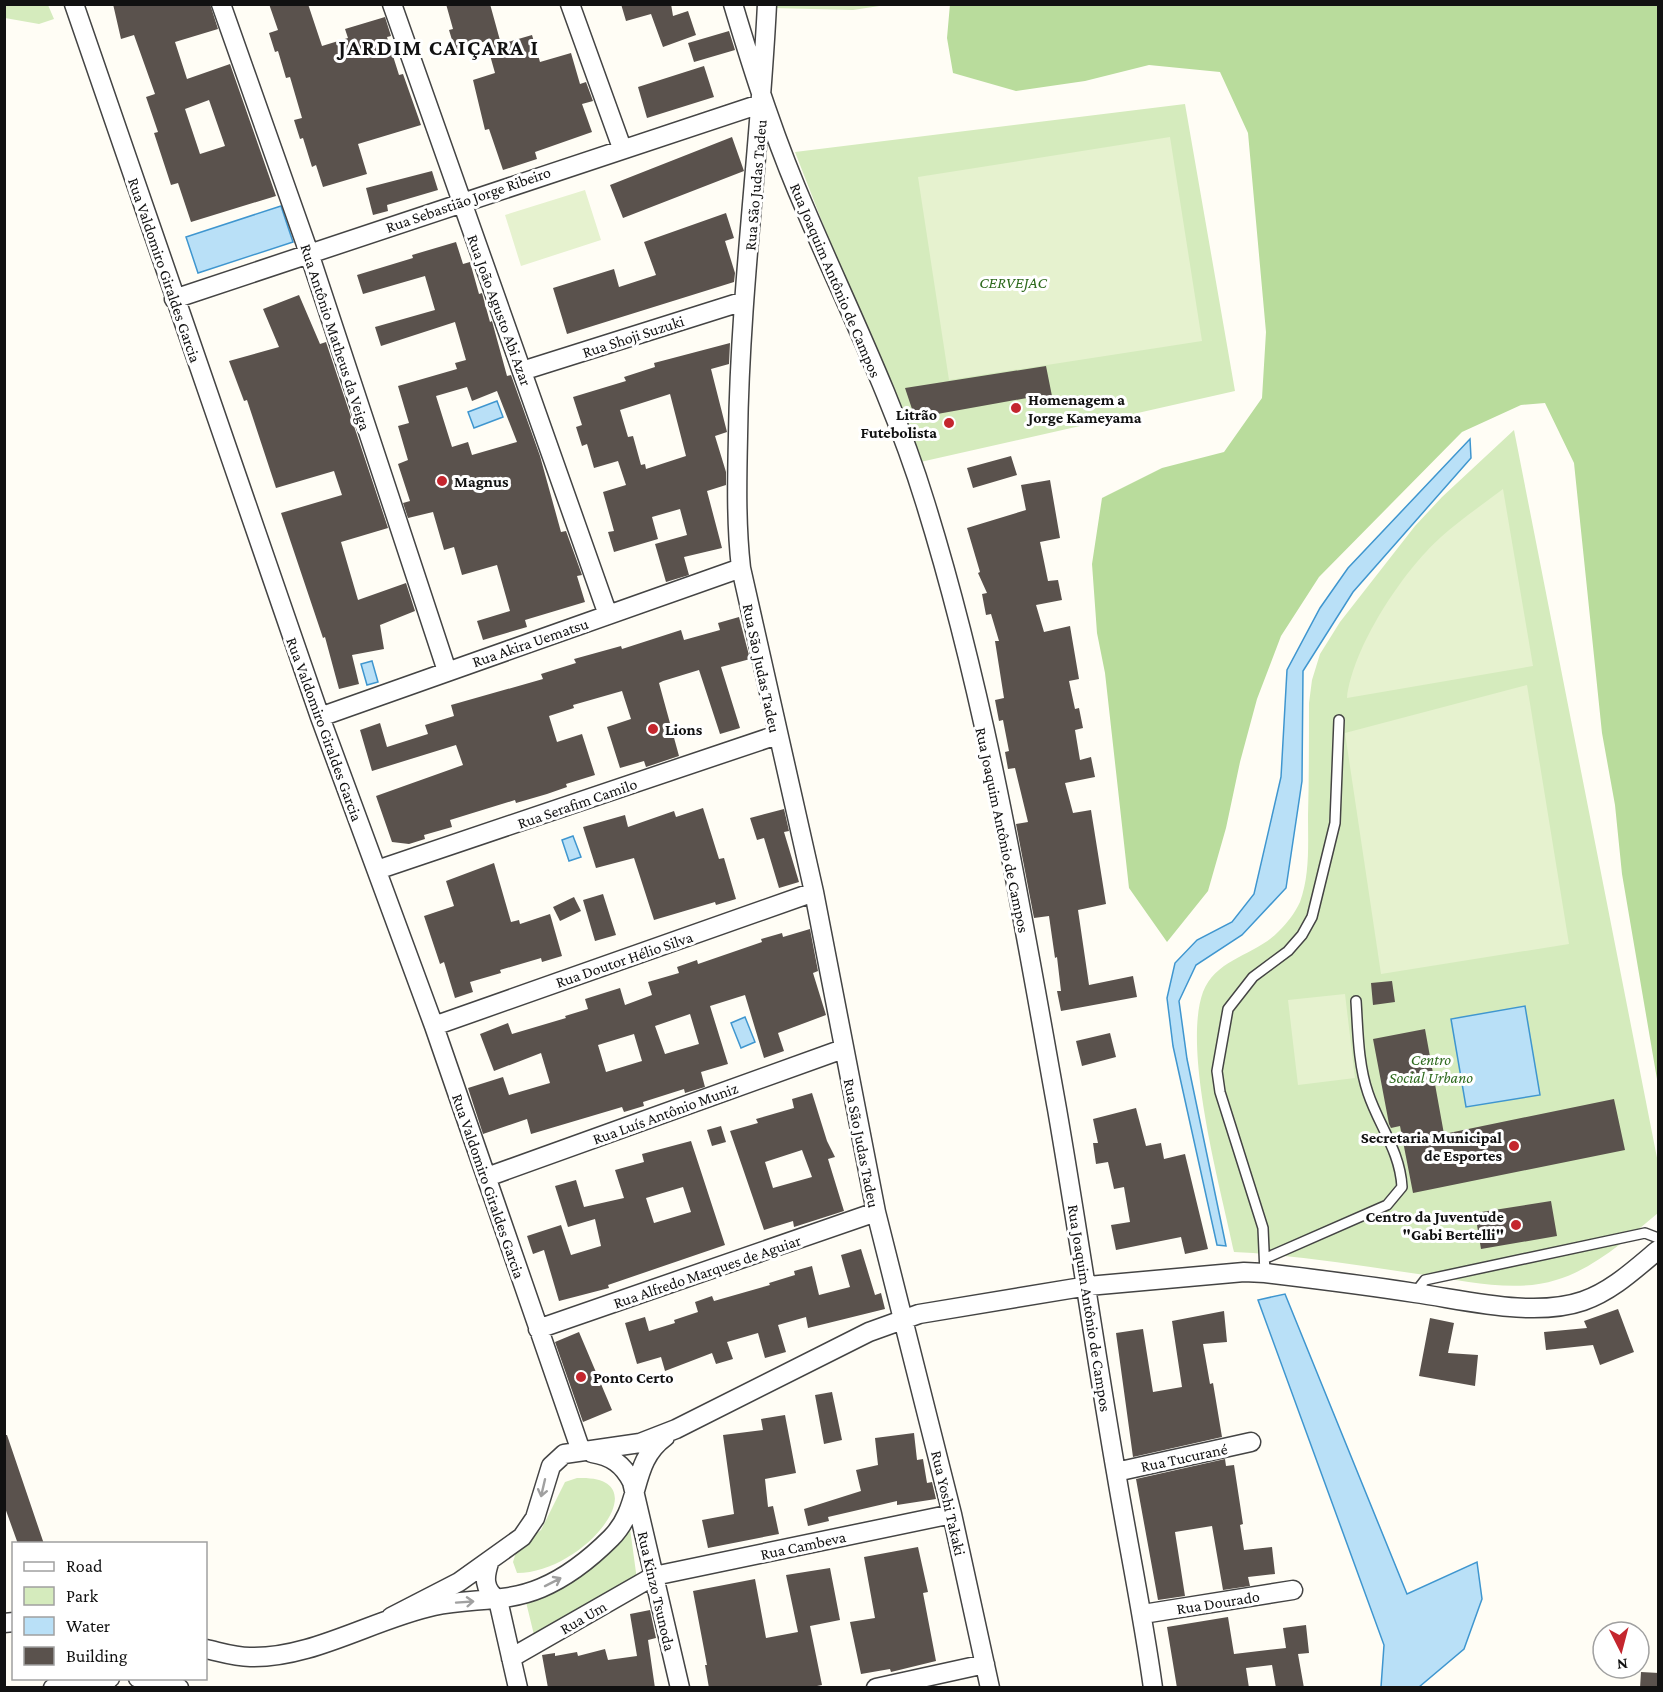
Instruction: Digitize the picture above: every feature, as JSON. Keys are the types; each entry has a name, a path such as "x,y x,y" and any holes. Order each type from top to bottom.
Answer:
{"street":[{"name":"Rua Valdomiro Giraldes Garcia","path":"74,4 320,717 434,1026 581,1451"},
{"name":"Rua Antônio Matheus da Veiga","path":"220,4 309,253 447,671"},
{"name":"Rua João Agusto Abi Azar","path":"392,4 608,615"},
{"path":"570,4 622,148"},
{"name":"Rua Joaquim Antônio de Campos","path":"733,4 763,103 804,208 869,350 931,521 970,668 1032,971 1088,1286 1116,1472 1143,1614 1153,1688"},
{"name":"Rua São Judas Tadeu","path":"767,4 763,103 744,301 739,390 737,521 741,568 814,892 876,1212 903,1320"},
{"name":"Rua Sebastião Jorge Ribeiro","path":"174,299 461,201 763,103"},
{"name":"Rua Shoji Suzuki","path":"522,371 744,301"},
{"name":"Rua Akira Uematsu","path":"320,717 741,568"},
{"name":"Rua Serafim Camilo","path":"377,870 777,735"},
{"name":"Rua Doutor Hélio Silva","path":"434,1026 814,892"},
{"name":"Rua Luís Antônio Muniz","path":"487,1178 843,1049"},
{"name":"Rua Alfredo Marques de Aguiar","path":"538,1329 876,1212"},
{"path":"385,1620 445,1591 513,1545 530,1527 535,1518 546,1476 556,1459 564,1454 640,1443 676,1429 869,1332 903,1320 936,1311 1088,1286 1216,1274 1265,1266 1494,1305 1564,1305 1582,1302 1610,1288 1659,1250"},
{"name":"Rua Yoshi Takaki","path":"903,1320 952,1514 990,1688"},
{"path":"207,1649 251,1657 298,1651 385,1620 452,1603 498,1600 540,1588 578,1567 621,1527 632,1509 648,1453 655,1444 676,1429"},
{"name":"Rua Tucurané","path":"1116,1472 1251,1442"},
{"name":"Rua Kinzo Tsunoda","path":"581,1451 596,1453 617,1461 626,1469 635,1495 680,1688"},
{"name":"Rua Cambeva","path":"654,1576 952,1514"},
{"path":"490,1560 485,1584 491,1595 498,1600 518,1688"},
{"name":"Rua Um","path":"511,1658 654,1576"},
{"name":"Rua Dourado","path":"1143,1614 1293,1590"},
{"path":"876,1688 985,1665"},
{"path":"53,1688 94,1680"},
{"path":"146,1680 179,1688"}],"lane":[{"path":"1339,720 1335,823 1312,917 1302,935 1288,951 1253,977 1228,1009 1217,1071 1220,1092 1263,1228 1265,1266 1387,1205 1402,1187 1401,1173 1389,1138 1368,1093 1356,1001"},
{"path":"1415,1293 1425,1280 1645,1233 1659,1238"}],"green space":[{"path":"772,4 886,5 853,10 772,8"},
{"path":"950,4 1658,5 1658,1085 1622,874 1615,805 1602,733 1574,463 1545,403 1521,405 1462,432 1319,577 1281,636 1257,699 1240,762 1226,828 1208,891 1167,942 1129,888 1105,673 1097,633 1092,564 1102,498 1162,468 1224,452 1262,398 1266,332 1248,133 1220,72 1149,65 1085,81 1016,91 953,73 947,38"},
{"path":"4,5 48,5 54,19 39,24 5,18"},
{"name":"CERVEJAC","path":"1185,104 1235,391 916,463 795,152"},
{"path":"1170,137 1202,341 949,380 918,177"},
{"path":"585,190 601,240 521,266 505,215"},
{"name":"Centro Social Urbano","path":"1514,430 1658,1163 1658,1213 1597,1261 1556,1280 1524,1286 1490,1285 1330,1261 1234,1252 1213,1157 1200,1083 1197,1048 1198,1017 1203,992 1209,981 1226,964 1259,946 1279,931 1291,918 1300,902 1308,859 1309,703 1312,680 1320,654 1340,622 1415,526 1442,497"},
{"path":"1503,489 1533,666 1347,698 1359,656 1369,634 1396,590 1441,537"},
{"path":"1527,685 1569,944 1381,974 1345,733"},
{"path":"1345,994 1355,1078 1298,1085 1288,1000"},
{"path":"577,1478 602,1481 613,1491 614,1506 605,1524 589,1542 567,1558 543,1569 517,1573 513,1562 517,1549 541,1530 565,1482"},
{"path":"629,1521 637,1580 535,1639 525,1598"}],"water":[{"path":"281,206 293,242 198,273 186,237"},
{"path":"497,401 503,417 474,428 468,412"},
{"path":"1470,439 1471,458 1353,592 1303,671 1302,781 1286,888 1242,935 1196,965 1179,1001 1187,1059 1226,1246 1217,1245 1173,1046 1167,998 1175,963 1197,940 1232,922 1254,894 1281,777 1287,670 1320,608 1348,568"},
{"path":"372,661 378,682 367,685 361,664"},
{"path":"573,836 581,857 569,861 562,840"},
{"path":"1525,1006 1540,1095 1466,1107 1451,1019"},
{"path":"745,1017 755,1042 741,1048 731,1023"},
{"path":"1285,1294 1407,1594 1477,1562 1482,1599 1464,1649 1419,1687 1381,1687 1384,1645 1258,1300"}],"building":[{"path":"113,4 210,4 218,29 175,42 187,79 230,64 276,196 191,222 178,183 171,185 154,133 158,132 146,97 155,94 134,35 121,39","holes":["209,100 225,146 200,154 185,109"]},
{"path":"269,4 308,4 322,46 348,38 345,29 385,17 391,36 387,37 399,75 403,74 421,125 358,144 367,174 323,187 316,165 312,167 303,138 300,139 294,120 302,118 290,77 286,78 278,51 275,52 269,33 278,30"},
{"path":"446,4 490,4 501,44 532,35 540,62 571,53 580,84 586,82 593,101 582,104 592,132 535,152 537,159 503,170 489,129 485,130 473,80 495,73 486,41 455,50 449,30 453,29"},
{"path":"621,4 671,4 673,16 688,11 696,35 663,47 651,14 626,21"},
{"path":"729,31 735,50 694,62 688,43"},
{"path":"704,66 714,97 647,118 638,87"},
{"path":"732,137 744,171 623,218 610,185"},
{"path":"432,171 438,190 387,205 388,211 373,215 366,188"},
{"path":"726,213 734,238 725,241 735,273 734,282 567,334 553,288 614,269 619,287 656,275 644,242"},
{"path":"456,242 463,264 470,262 479,294 482,293 490,322 492,321 507,376 511,375 540,456 561,532 566,531 582,575 577,576 585,602 525,620 527,627 483,640 477,621 510,611 497,565 462,575 454,547 444,550 433,512 408,518 403,503 410,501 398,464 408,460 398,426 409,423 398,386 457,369 455,363 466,360 455,322 381,346 375,327 435,310 425,276 363,294 357,275 413,258 412,255","holes":["467,387 472,401 497,391 517,442 472,455 468,442 452,447 436,396"]},
{"path":"299,295 320,344 326,342 388,528 341,542 358,600 406,583 415,611 380,625 384,649 352,655 359,684 339,689 325,637 323,638 281,513 342,495 334,471 276,488 247,400 244,401 229,361 279,347 263,309"},
{"path":"730,343 729,364 711,369 727,432 715,436 726,472 726,485 707,491 722,548 684,557 689,575 666,582 655,544 687,535 680,509 652,517 658,539 614,552 608,532 614,531 603,492 626,485 618,461 594,468 587,444 582,446 576,427 582,425 573,397 626,381 624,377 655,367 654,363","holes":["670,394 686,456 646,469 645,464 641,465 633,436 628,437 620,410"]},
{"path":"1046,366 1053,401 1029,406 1027,398 915,418 905,388"},
{"path":"1011,456 1017,475 973,488 967,468"},
{"path":"1050,480 1060,538 1040,542 1048,581 1058,580 1062,600 1036,605 1044,632 1070,626 1079,679 1069,681 1075,709 1079,708 1083,728 1075,730 1080,760 1091,757 1095,777 1065,783 1073,813 1091,810 1106,904 1078,910 1089,985 1133,976 1137,997 1061,1011 1057,991 1061,991 1057,957 1055,958 1049,916 1034,918 1016,824 1028,822 1015,768 1008,769 1005,752 1009,751 1003,720 999,721 995,700 1004,698 995,641 999,641 991,614 986,615 982,594 987,593 978,573 980,572 967,528 1026,510 1021,485"},
{"path":"739,617 750,659 721,667 740,728 720,734 699,670 663,681 659,683 679,756 646,767 644,761 620,768 607,727 631,719 622,691 573,705 574,708 549,716 557,742 582,734 595,775 566,784 567,787 547,794 516,803 515,800 450,820 452,827 424,835 425,839 409,844 392,842 376,796 463,765 456,745 372,771 360,730 380,723 387,747 428,734 425,725 454,716 451,705 543,679 541,674 576,663 574,659 621,646 622,649 681,630 684,640 720,630 718,623"},
{"path":"703,808 719,859 724,858 736,899 716,905 715,902 654,920 634,858 596,868 583,827 625,815 628,827 674,811 676,817"},
{"path":"784,809 789,831 784,832 799,882 779,888 764,838 757,840 750,818"},
{"path":"494,863 511,922 519,920 520,924 550,914 562,956 542,962 541,958 500,970 501,973 470,982 473,992 455,998 444,962 440,964 424,916 454,906 446,881"},
{"path":"603,894 616,935 595,941 583,900"},
{"path":"574,897 581,911 560,921 553,907"},
{"path":"810,929 818,971 813,973 826,1015 778,1033 784,1051 764,1058 745,995 710,1006 728,1064 701,1072 705,1087 685,1093 684,1089 643,1102 644,1106 624,1112 622,1107 531,1134 527,1119 483,1134 468,1088 503,1077 509,1095 550,1083 541,1053 494,1071 480,1034 508,1023 512,1034 566,1018 565,1016 588,1009 585,999 620,988 625,1005 652,995 648,982 679,973 677,967 697,960 698,964 782,933 783,937","holes":["690,1014 699,1044 665,1054 655,1026","634,1034 642,1061 606,1072 598,1045"]},
{"path":"1392,981 1395,1002 1373,1005 1371,983"},
{"name":"Secretaria Municipal de Esportes","path":"1425,1029 1444,1134 1614,1099 1625,1150 1413,1193 1400,1126 1391,1128 1389,1124 1373,1039"},
{"path":"1110,1033 1116,1057 1082,1066 1076,1041"},
{"path":"812,1093 827,1141 835,1157 828,1159 844,1211 794,1227 793,1221 764,1230 730,1131 758,1123 756,1119 794,1108 792,1099","holes":["802,1150 812,1177 773,1188 765,1162"]},
{"path":"1136,1108 1146,1146 1161,1143 1164,1159 1185,1154 1208,1249 1185,1254 1181,1237 1116,1250 1111,1225 1130,1222 1124,1187 1114,1189 1108,1162 1096,1164 1093,1143 1098,1143 1093,1119"},
{"path":"721,1126 726,1142 712,1146 707,1130"},
{"path":"691,1141 725,1245 608,1285 609,1288 559,1301 544,1250 533,1254 527,1236 561,1225 571,1255 601,1246 595,1219 568,1227 555,1186 576,1180 584,1207 624,1198 615,1170 644,1162 642,1154","holes":["683,1187 691,1212 654,1223 646,1198"]},
{"name":"Centro da Juventude \"Gabi Bertelli\"","path":"1551,1201 1557,1236 1481,1249 1475,1213"},
{"path":"861,1249 875,1295 881,1293 885,1309 808,1328 806,1317 778,1325 786,1352 765,1358 758,1333 727,1342 733,1359 716,1364 712,1353 665,1371 661,1357 637,1364 625,1323 645,1317 649,1331 675,1323 674,1320 698,1312 695,1302 712,1296 714,1301 770,1285 769,1283 795,1275 794,1271 812,1266 819,1295 850,1287 841,1255"},
{"path":"1618,1309 1634,1352 1600,1365 1593,1345 1546,1350 1544,1332 1587,1328 1584,1321"},
{"path":"1224,1311 1227,1342 1203,1344 1210,1384 1213,1383 1222,1437 1133,1457 1116,1333 1143,1329 1153,1392 1182,1387 1172,1321"},
{"path":"1430,1318 1454,1323 1448,1353 1478,1355 1475,1386 1419,1376"},
{"name":"Ponto Certo","path":"579,1332 612,1410 583,1422 555,1342"},
{"path":"832,1392 842,1440 824,1444 815,1395"},
{"path":"785,1415 796,1473 765,1479 768,1507 773,1506 779,1534 708,1548 702,1520 734,1514 723,1435 763,1430 761,1419"},
{"path":"914,1433 917,1460 923,1459 927,1483 932,1482 936,1499 897,1505 897,1501 828,1517 829,1521 808,1526 804,1509 861,1491 856,1470 878,1465 875,1438"},
{"path":"4,1435 7,1435 43,1542 17,1542 4,1505"},
{"path":"1225,1459 1226,1466 1234,1465 1243,1524 1240,1525 1244,1550 1272,1547 1275,1574 1248,1577 1250,1586 1223,1590 1212,1526 1175,1532 1185,1596 1158,1600 1136,1479"},
{"path":"918,1547 928,1592 923,1593 936,1661 891,1672 890,1669 861,1674 850,1622 875,1618 864,1557"},
{"path":"830,1568 840,1620 810,1626 822,1685 807,1688 709,1688 693,1591 755,1579 766,1638 798,1632 786,1575"},
{"path":"650,1610 656,1638 648,1640 655,1688 548,1688 542,1655 555,1653 555,1656 577,1652 578,1656 605,1649 608,1660 637,1656 630,1614"},
{"path":"1228,1617 1234,1654 1286,1648 1283,1628 1306,1625 1309,1653 1298,1654 1304,1688 1276,1688 1272,1665 1246,1668 1249,1688 1177,1688 1167,1627"},
{"path":"1651,1673 1659,1673 1659,1688 1640,1688 1640,1680 1651,1680"}],"place":[{"name":"Homenagem a Jorge Kameyama","path":"1016,408"},
{"name":"Litrão Futebolista","path":"949,423"},
{"name":"Magnus","path":"442,481"},
{"name":"Lions","path":"653,729"},
{"name":"Secretaria Municipal de Esportes","path":"1514,1146"},
{"name":"Centro da Juventude \"Gabi Bertelli\"","path":"1516,1225"},
{"name":"Ponto Certo","path":"581,1377"}],"district":[{"name":"JARDIM CAIÇARA I","path":"439,47"}]}
